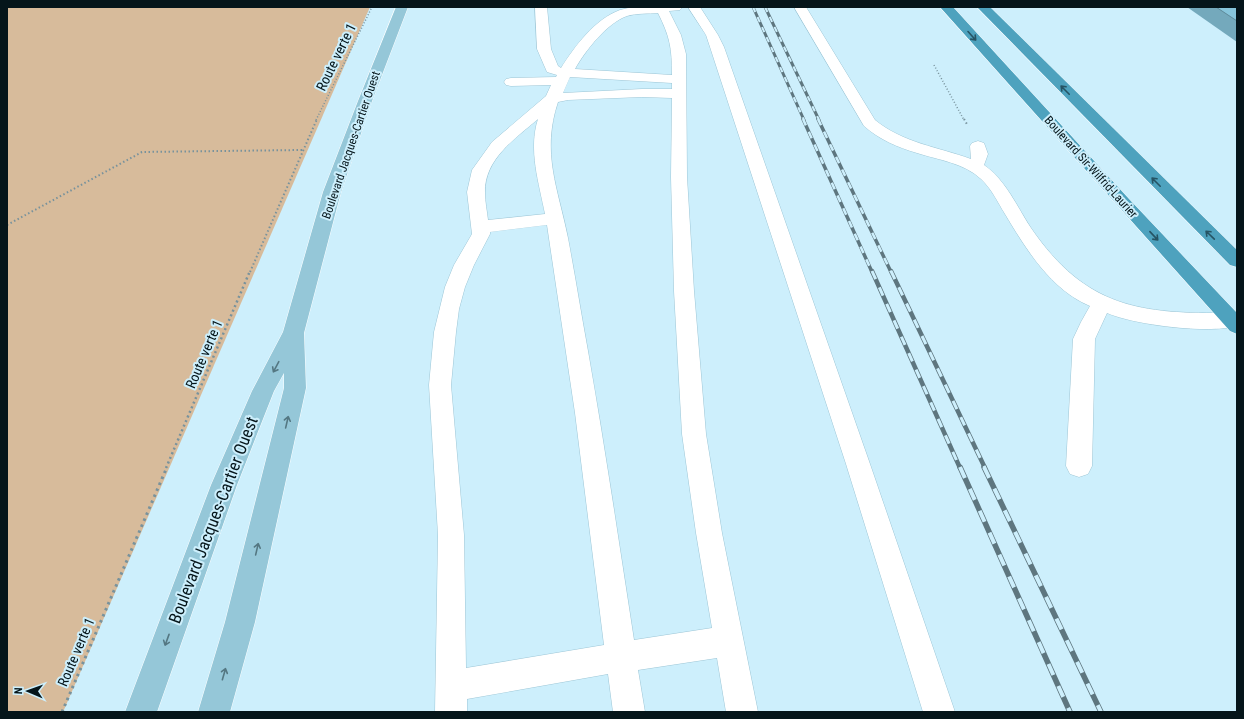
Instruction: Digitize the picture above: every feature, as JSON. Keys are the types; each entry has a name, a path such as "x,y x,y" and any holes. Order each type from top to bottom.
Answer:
{"highway":[{"name":"Boulevard Sir-Wilfrid-Laurier","path":"946,7 1234,323"},
{"path":"983,7 1237,261"}],"main road":[{"name":"Boulevard Jacques-Cartier Ouest","path":"141,712 224,485 263,391 294,332 332,192 365,101 402,7"},
{"name":"Boulevard Jacques-Cartier Ouest","path":"214,712 240,622 295,388 294,332"}],"lane":[{"path":"541,7 543,41 550,66 556,71 560,84 568,96 634,93 679,87"},
{"path":"629,712 578,353 542,149 544,126 560,84 574,58 587,42 611,19 624,12 664,7 675,35 679,54 680,192 684,292 694,434 700,482 742,712"},
{"path":"694,7 712,35 858,464 939,712"},
{"path":"800,7 870,123 876,129 894,139 970,164 983,172 999,188 1007,204 1046,262 1060,277 1079,292 1117,310 1162,320 1234,323"},
{"path":"511,82 679,87"},
{"path":"560,84 498,145 480,170 476,192 481,234 464,265 455,287 449,309 445,332 440,384 451,535 451,699 621,657 728,641"},
{"path":"975,167 980,162 981,155 978,146"},
{"path":"481,227 555,218"},
{"path":"1079,466 1084,339 1090,322 1102,304"}],"path":[{"name":"Route verte 1","path":"62,712 302,150 372,7"},
{"path":"934,65 978,146"},
{"path":"7,225 142,152 302,150"}],"shaded area":[{"path":"7,7 370,7 63,712 7,712"}],"building":[{"path":"1216,7 1237,7 1237,21"}],"railway":[{"path":"753,7 804,120"},
{"path":"765,7 819,120"},
{"path":"803,119 872,272"},
{"path":"818,119 891,272"},
{"path":"872,271 960,468"},
{"path":"891,271 985,468"},
{"path":"960,467 1070,712"},
{"path":"984,467 1101,712"}]}
